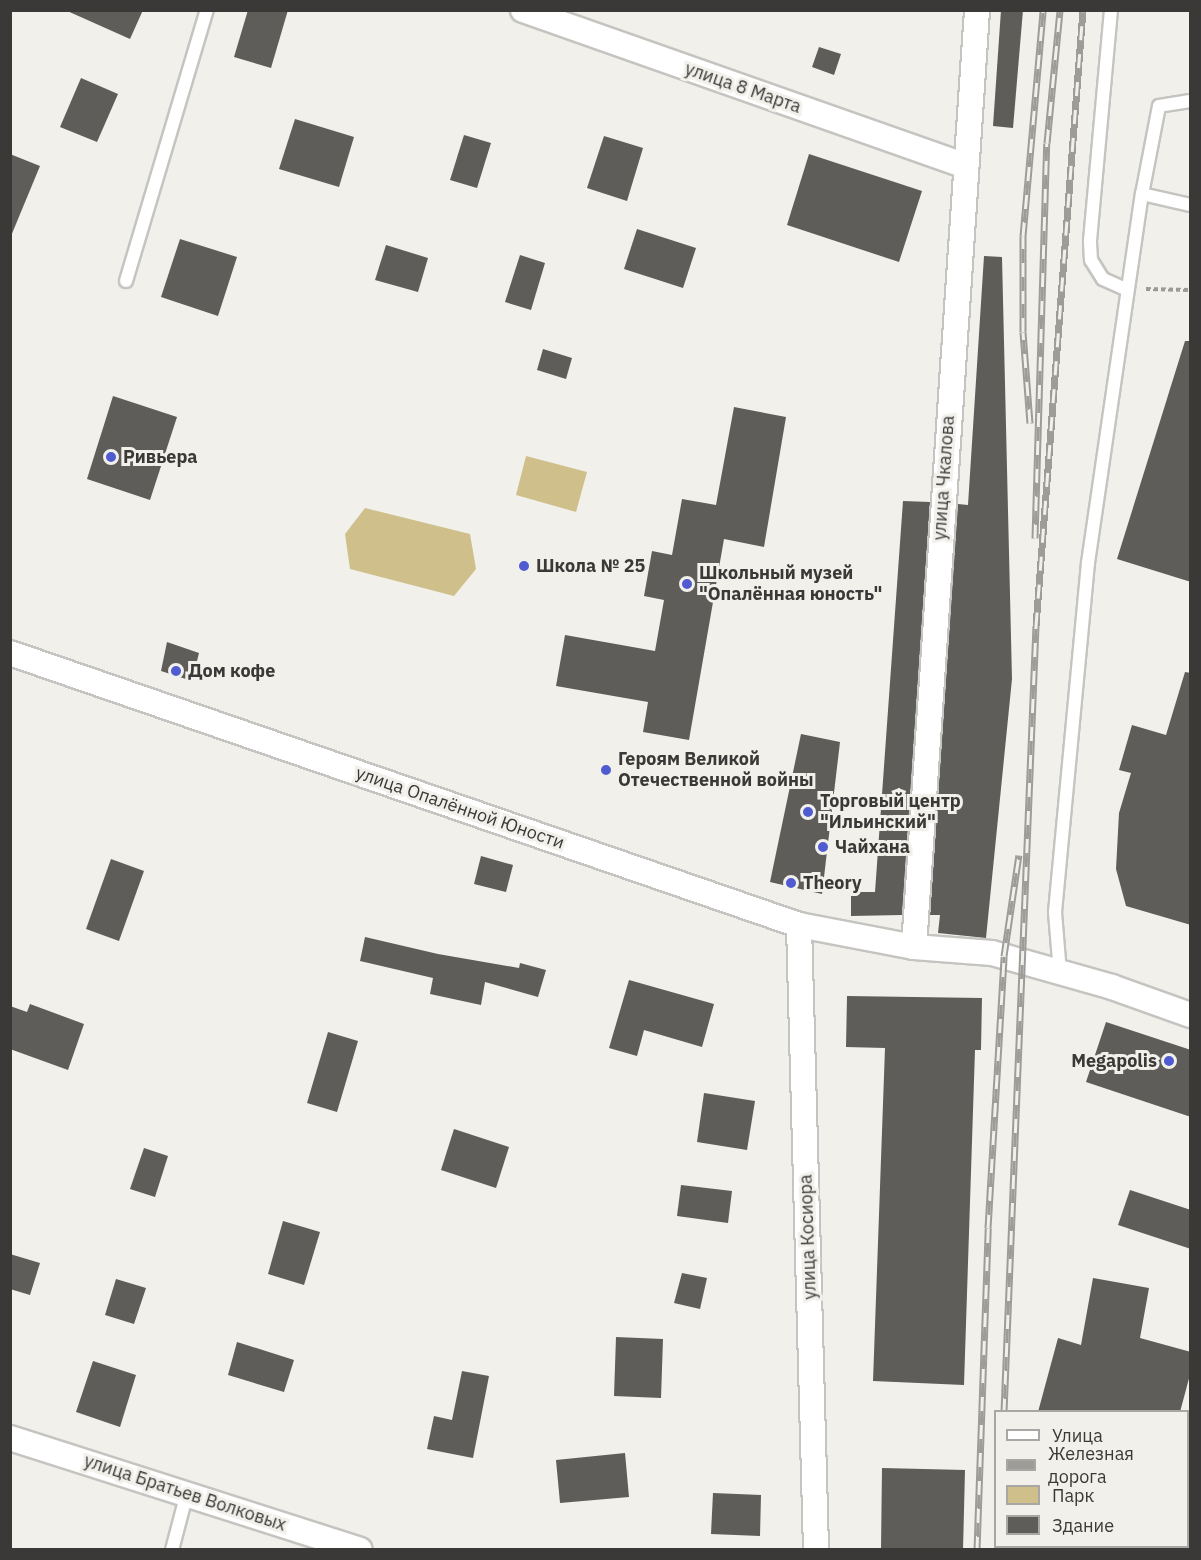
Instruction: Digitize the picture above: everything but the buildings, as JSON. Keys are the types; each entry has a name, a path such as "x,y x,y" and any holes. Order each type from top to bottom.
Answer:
{"street":[{"name":"улица 8 Марта","path":"523,10 964,165"},
{"name":"улица Чкалова","path":"914,946 964,165 977,10"},
{"name":"улица Опалённой Юности","path":"10,653 799,925 914,946 992,953 1112,987 1191,1015"},
{"name":"улица Косиора","path":"799,925 816,1550"},
{"name":"улица Братьев Волковых","path":"10,1438 360,1550"}],"lane":[{"path":"126,281 207,10"},
{"path":"1111,10 1090,242 1091,260 1103,279 1125,289"},
{"path":"1060,973 1055,912 1088,564 1125,289 1159,106 1191,101"},
{"path":"1142,194 1191,205"},
{"path":"172,1550 187,1493"}],"path":[{"path":"1125,289 1191,290"}],"green space":[{"path":"526,456 587,472 576,512 516,495"},
{"path":"365,508 470,534 476,569 454,596 350,569 345,534"}],"railway":[{"path":"1030,423 1023,332 1023,236 1043,10"},
{"path":"1035,538 1047,143 1060,10"},
{"path":"1004,1410 1036,626 1083,10"},
{"path":"977,1550 988,1228 1004,956 1019,855"}],"place":[{"name":"Ривьера","path":"111,457"},
{"name":"Школа № 25","path":"524,566"},
{"name":"Школьный музей \"Опалённая юность\"","path":"687,584"},
{"name":"Дом кофе","path":"176,671"},
{"name":"Героям Великой Отечественной войны","path":"606,770"},
{"name":"Торговый центр \"Ильинский\"","path":"808,812"},
{"name":"Чайхана","path":"823,847"},
{"name":"Theory","path":"791,883"},
{"name":"Megapolis","path":"1169,1061"}]}
